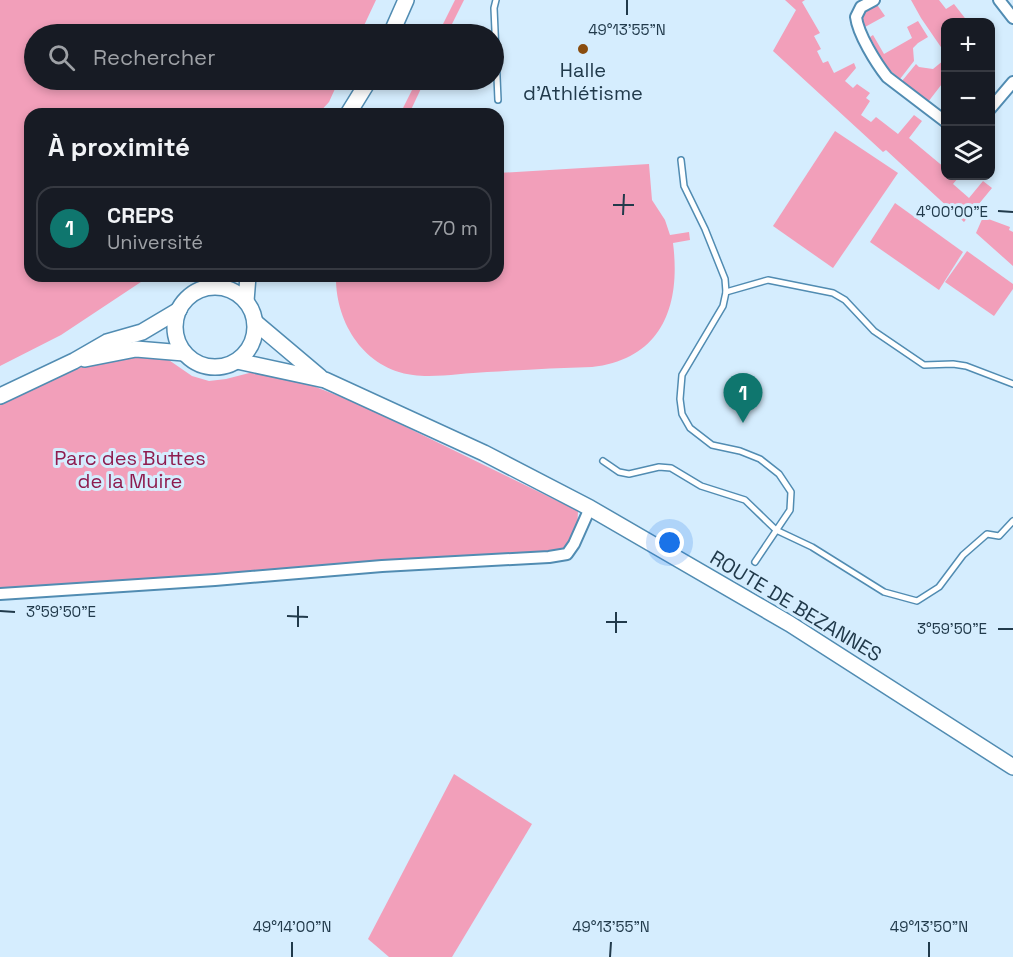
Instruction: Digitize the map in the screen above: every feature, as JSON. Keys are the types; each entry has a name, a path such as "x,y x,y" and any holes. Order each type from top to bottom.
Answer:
{"street":[{"path":"395,24 406,0"},
{"path":"874,0 861,7 856,17 859,28 877,62 887,77 941,119"},
{"path":"999,0 1013,18"},
{"path":"995,103 1013,82"},
{"path":"352,108 363,90"},
{"path":"216,282 193,293 185,300 175,321 178,343 184,353 203,366 215,368 237,361 247,352 254,341 256,323 252,309 246,301 219,282"},
{"path":"246,301 248,282"},
{"path":"0,396 74,361 107,342 142,332 179,310"},
{"name":"ROUTE DE BEZANNES","path":"256,323 325,380"},
{"path":"74,361 136,349 184,353"},
{"name":"ROUTE DE BEZANNES","path":"237,361 325,380 484,453 590,508 790,624 1013,767"},
{"path":"0,594 382,566 549,557 567,554 590,508"}],"lane":[{"path":"495,24 496,0"},
{"path":"498,90 498,100"},
{"path":"681,160 684,186 705,229 725,279 726,292 723,306 682,375 680,399 682,414 690,428 712,445 740,451 760,459 779,474 791,492 790,510 755,562"},
{"path":"726,292 768,280 833,293 844,300 874,331 924,365 966,366 1013,384"},
{"path":"603,461 619,472 629,474 658,467 671,468 701,486 745,501 776,530 812,547 884,592 917,601 939,587 963,555 987,534 999,536 1013,520"}],"green space":[{"path":"0,0 376,0 365,24 24,24 24,90 334,90 324,108 24,108 24,282 141,282 61,335 0,366"},
{"path":"455,0 464,0 452,24 443,24"},
{"path":"785,0 805,0 802,2 820,33 814,36 821,49 817,51 823,63 828,61 834,73 854,63 856,68 845,81 853,88 857,84 870,93 866,98 870,101 861,115 871,122 876,117 898,134 914,115 922,121 909,138 941,165 941,180 956,180 953,184 969,198 983,181 992,188 964,222 886,150 883,152 773,51 796,10"},
{"path":"911,0 939,0 946,9 954,4 965,18 941,18 941,47"},
{"path":"871,6 878,6 885,16 865,27 862,16"},
{"path":"918,21 928,37 913,48 914,61 900,79 886,67 870,37 873,35 884,54 912,38 907,27"},
{"path":"941,62 941,85 928,102 902,81 916,64 919,67 933,69"},
{"path":"412,90 420,90 412,108 403,108"},
{"path":"835,131 898,173 833,268 773,226"},
{"path":"649,164 652,200 665,220 670,235 689,232 690,240 673,243 674,288 662,326 650,341 635,353 616,362 592,367 422,376 396,371 380,363 367,353 347,326 341,310 336,282 504,282 504,173"},
{"path":"895,203 963,252 939,290 870,242"},
{"path":"983,217 1010,227 1009,230 1013,232 1013,266 976,233"},
{"path":"967,251 1013,284 1013,289 994,316 945,282"},
{"name":"Parc des Buttes de la Muire","path":"131,356 163,356 192,376 209,381 257,371 293,378 359,404 578,511 577,533 568,550 558,552 0,592 0,404 86,365"},
{"path":"454,774 532,824 452,957 389,957 368,939"}],"place":[{"name":"Halle d'Athlétisme","path":"583,49"},
{"name":"CREPS","path":"743,423"}]}
